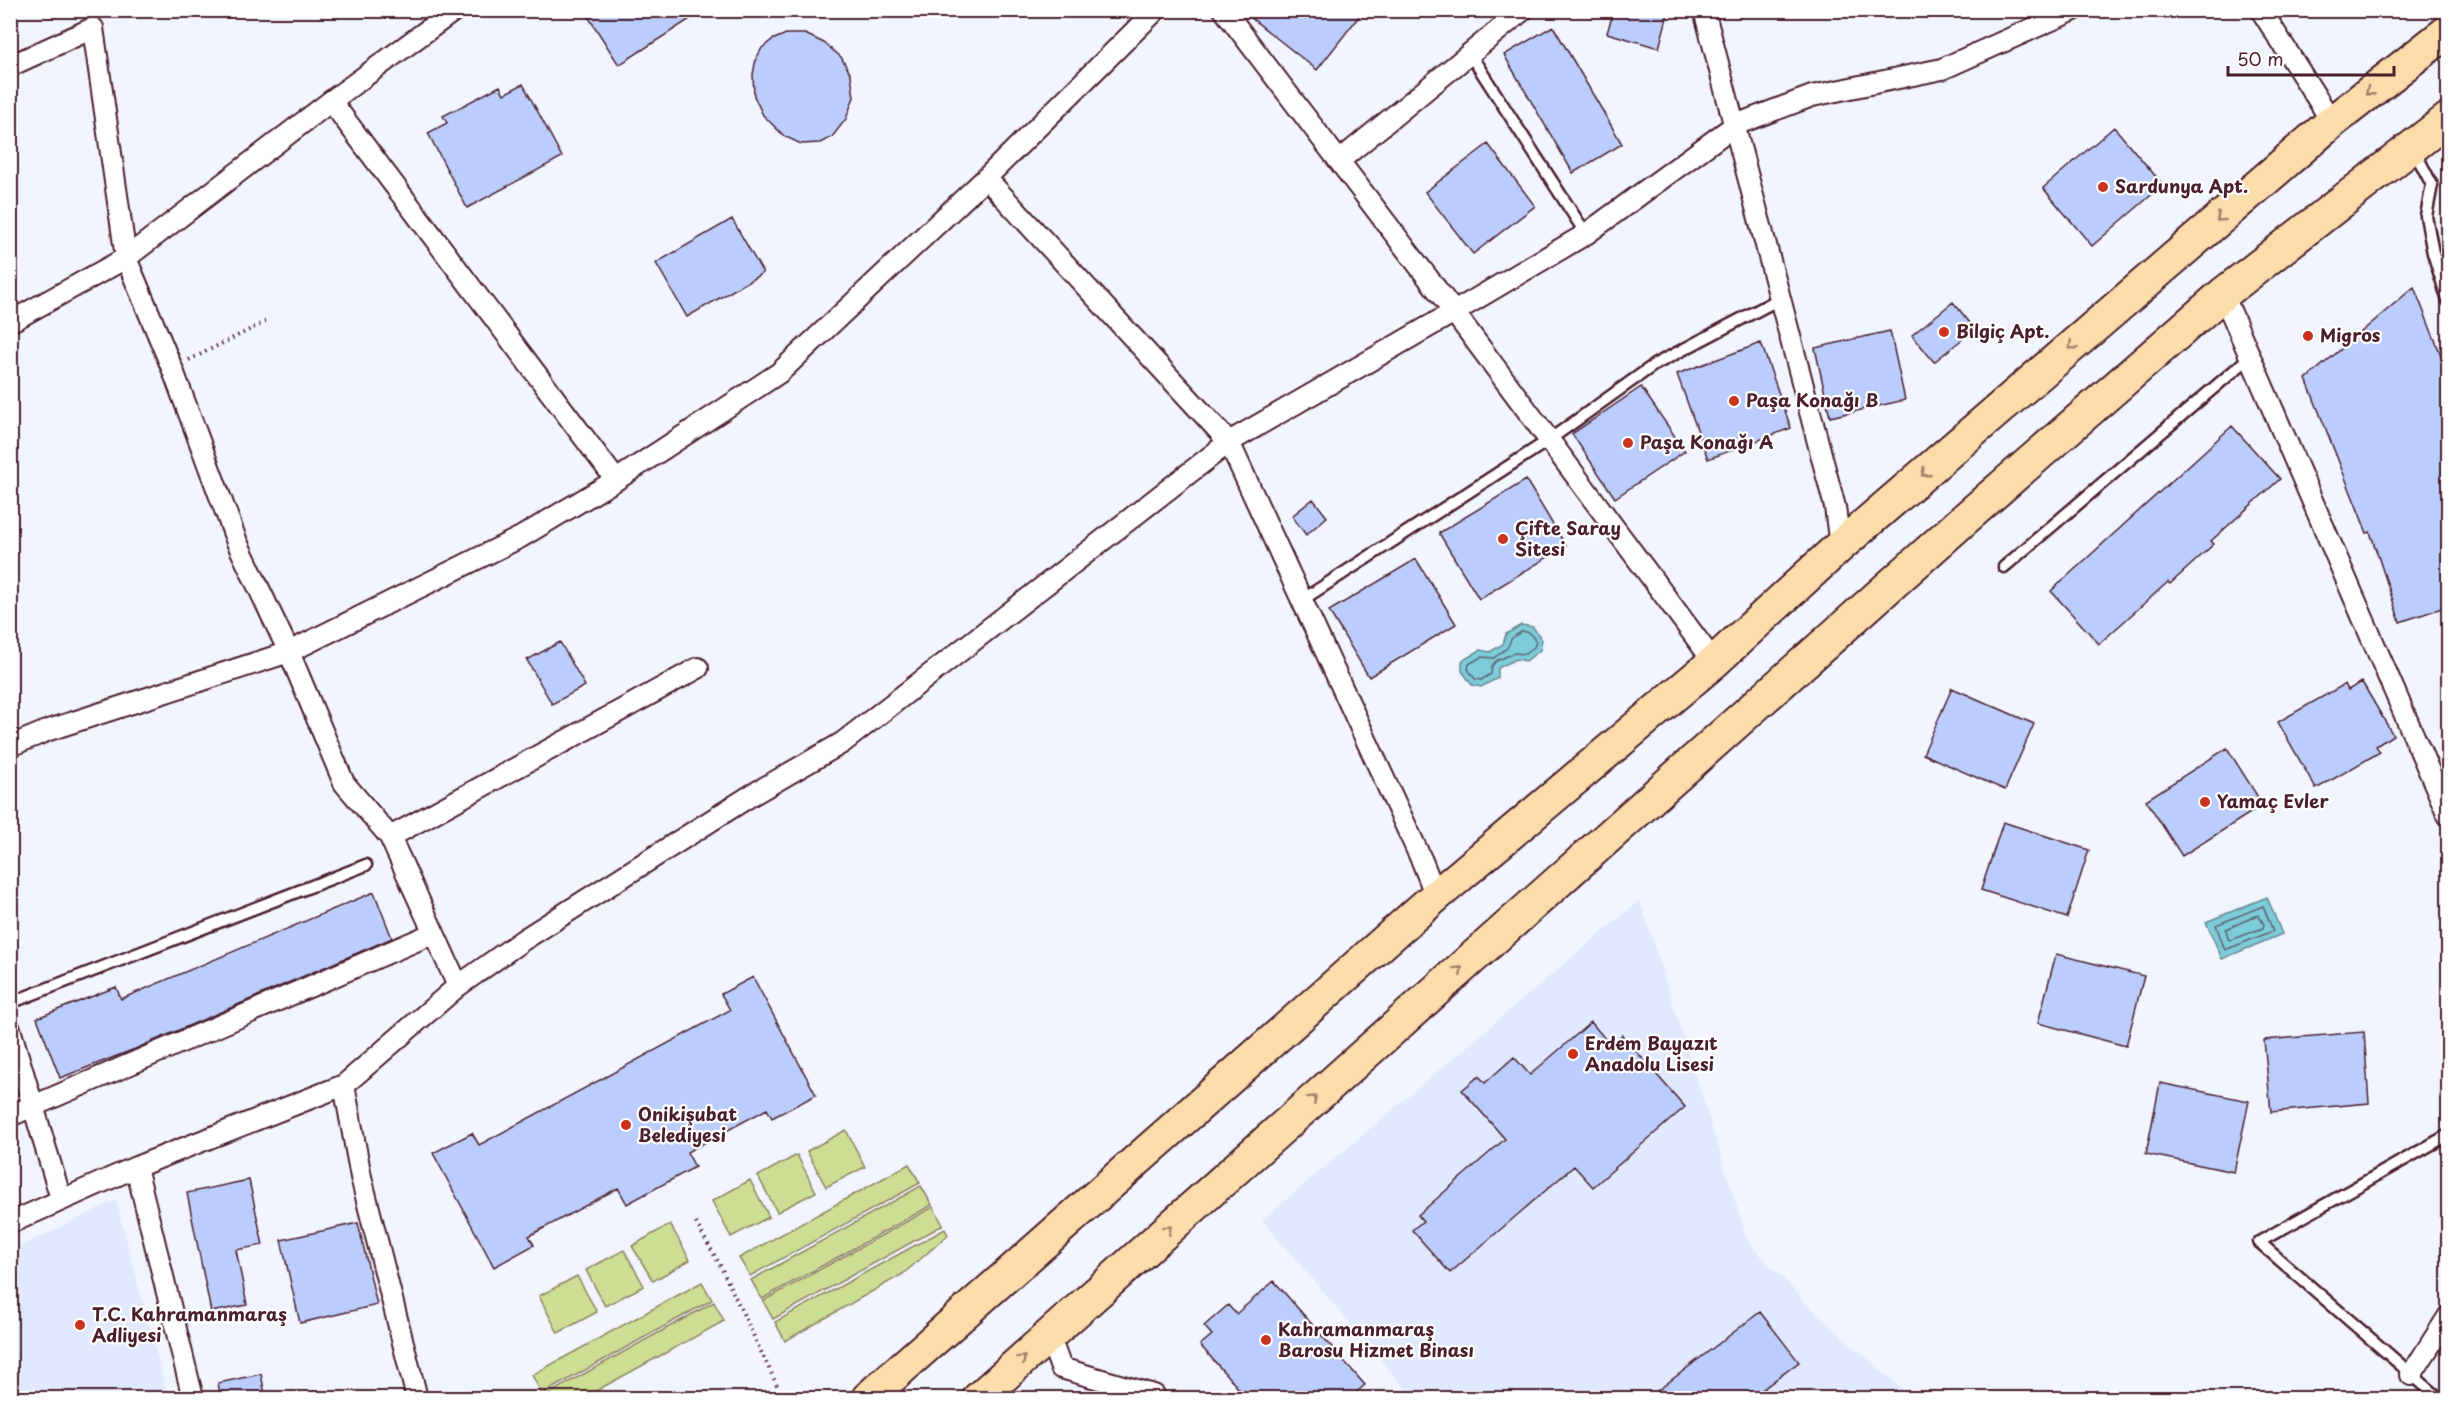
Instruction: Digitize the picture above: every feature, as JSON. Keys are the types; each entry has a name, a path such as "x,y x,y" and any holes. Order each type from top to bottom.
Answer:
{"main road":[{"path":"868,1398 1436,896 1714,662 1840,546 2332,122 2448,31"},
{"path":"979,1398 1967,517 2223,294 2448,119"}],"street":[{"path":"10,322 126,258 331,101 455,10"},
{"path":"10,747 49,730 289,652 521,537 616,480 779,373 986,178 1156,10"},
{"path":"1224,10 1454,312 1714,662"},
{"path":"1339,161 1523,10"},
{"path":"1704,10 1835,507 1840,546"},
{"path":"10,1223 136,1167 344,1085 458,986 523,940 730,808 842,743 1229,442 1586,234 1735,125 1812,96 1942,69 2074,10"},
{"path":"2261,10 2332,122"},
{"path":"10,66 93,28 126,258 172,368 237,542 289,652 344,783 390,837 458,986"},
{"path":"331,101 616,480"},
{"path":"986,178 1229,442 1436,896"},
{"path":"2223,294 2448,815"},
{"path":"390,837 699,668"},
{"path":"10,1116 434,933"},
{"path":"10,1029 61,1199"},
{"path":"344,1085 361,1177 417,1398"},
{"path":"136,1167 193,1398"},
{"path":"2411,1375 2448,1317"},
{"path":"1049,1335 1061,1368 1154,1395 1155,1398"}],"lane":[{"path":"1470,54 1586,234"},
{"path":"2412,146 2432,185 2426,216 2433,254 2448,301"},
{"path":"1302,600 1549,440 1654,365 1781,298"},
{"path":"2004,567 2250,357"},
{"path":"10,1003 366,865"},
{"path":"2435,1398 2259,1242 2448,1135"}],"path":[{"path":"172,368 269,320"},
{"path":"696,1223 720,1265 783,1398"}],"shaded area":[{"name":"Erdem Bayazıt Anadolu Lisesi","path":"1640,900 1748,1242 1814,1311 1912,1398 1413,1398 1262,1220"},
{"name":"T.C. Kahramanmaraş Adliyesi","path":"116,1200 168,1398 11,1398 11,1251"}],"green space":[{"path":"846,1130 865,1167 826,1187 807,1151"},
{"path":"797,1155 816,1192 777,1212 758,1176"},
{"path":"909,1164 920,1183 750,1276 739,1258"},
{"path":"750,1180 769,1217 731,1237 712,1201"},
{"path":"921,1186 932,1205 762,1299 751,1280"},
{"path":"933,1207 943,1225 773,1319 763,1301"},
{"path":"670,1224 690,1260 653,1281 632,1246"},
{"path":"945,1229 948,1235 903,1274 785,1341 775,1322"},
{"path":"624,1250 644,1286 605,1306 586,1270"},
{"path":"577,1276 597,1312 558,1333 539,1296"},
{"path":"702,1282 712,1300 542,1394 532,1375"},
{"path":"714,1302 724,1321 583,1398 545,1398 544,1396"}],"water":[{"path":"1521,625 1533,627 1542,640 1540,650 1526,661 1516,659 1498,668 1498,678 1481,687 1472,685 1462,671 1462,661 1480,650 1490,652 1503,644 1506,634"},
{"path":"2267,897 2282,934 2222,959 2206,922"}],"building":[{"path":"584,10 704,10 619,65"},
{"path":"1241,10 1364,10 1317,70"},
{"path":"1614,10 1669,10 1659,48 1607,33"},
{"path":"1553,26 1622,144 1573,173 1504,55"},
{"path":"786,34 805,34 824,43 841,57 851,75 854,97 846,119 832,137 820,143 801,144 784,136 763,115 754,96 753,74 756,59 762,48 772,40"},
{"path":"523,84 562,157 467,208 428,133 447,123 443,116 500,86 504,94"},
{"name":"Sardunya Apt.","path":"2114,127 2163,185 2092,246 2043,188"},
{"path":"1488,144 1535,206 1473,254 1425,192"},
{"path":"732,219 763,273 687,317 656,263"},
{"path":"2414,287 2448,373 2448,606 2400,622 2370,532 2367,533 2306,379"},
{"name":"Bilgiç Apt.","path":"1953,302 1975,329 1934,362 1912,335"},
{"path":"1890,331 1905,400 1830,417 1815,348"},
{"name":"Paşa Konağı B","path":"1761,343 1791,428 1708,459 1677,374"},
{"name":"Paşa Konağı A","path":"1641,387 1685,451 1615,498 1572,434"},
{"path":"2232,426 2280,479 2211,541 2214,544 2099,644 2051,591"},
{"name":"Çifte Saray Sitesi","path":"1526,480 1566,546 1479,599 1439,533"},
{"path":"1313,499 1327,517 1306,535 1292,516"},
{"path":"1416,559 1456,624 1369,677 1329,611"},
{"path":"560,642 585,686 552,704 527,660"},
{"path":"2362,682 2393,735 2376,746 2380,752 2316,789 2278,722 2345,684 2348,690"},
{"path":"1952,688 2034,724 2005,790 1923,754"},
{"name":"Yamaç Evler","path":"2227,748 2263,805 2182,856 2146,800"},
{"path":"2003,822 2089,850 2067,918 1981,890"},
{"path":"374,892 392,938 135,1049 60,1078 37,1018 116,987 121,999"},
{"path":"2056,954 2144,976 2126,1046 2038,1023"},
{"name":"Onikişubat Belediyesi","path":"753,977 816,1095 772,1118 767,1109 687,1152 695,1167 627,1204 618,1188 529,1236 534,1245 494,1267 433,1153 472,1133 479,1145 730,1010 721,994"},
{"name":"Erdem Bayazıt Anadolu Lisesi","path":"1591,1022 1610,1045 1622,1035 1685,1107 1593,1187 1574,1166 1450,1273 1412,1230 1423,1221 1418,1215 1505,1139 1462,1090 1479,1076 1485,1083 1514,1057 1530,1075"},
{"path":"2364,1032 2369,1103 2271,1112 2264,1040"},
{"path":"2160,1083 2249,1101 2234,1172 2146,1154"},
{"path":"249,1180 263,1245 236,1250 247,1305 211,1312 187,1193"},
{"path":"358,1223 377,1305 300,1323 281,1240"},
{"name":"Kahramanmaraş Barosu Hizmet Binası","path":"1274,1281 1365,1385 1349,1398 1247,1398 1200,1345 1212,1335 1204,1326 1228,1305 1236,1314"},
{"path":"1760,1312 1799,1362 1751,1398 1648,1398"},
{"path":"261,1374 265,1394 247,1398 221,1398 218,1383"}],"place":[{"name":"Sardunya Apt.","path":"2103,187"},
{"name":"Bilgiç Apt.","path":"1944,332"},
{"name":"Migros","path":"2308,336"},
{"name":"Paşa Konağı B","path":"1734,401"},
{"name":"Paşa Konağı A","path":"1628,443"},
{"name":"Çifte Saray Sitesi","path":"1503,539"},
{"name":"Yamaç Evler","path":"2205,802"},
{"name":"Erdem Bayazıt Anadolu Lisesi","path":"1573,1054"},
{"name":"Onikişubat Belediyesi","path":"626,1125"},
{"name":"T.C. Kahramanmaraş Adliyesi","path":"80,1325"},
{"name":"Kahramanmaraş Barosu Hizmet Binası","path":"1266,1340"}]}
